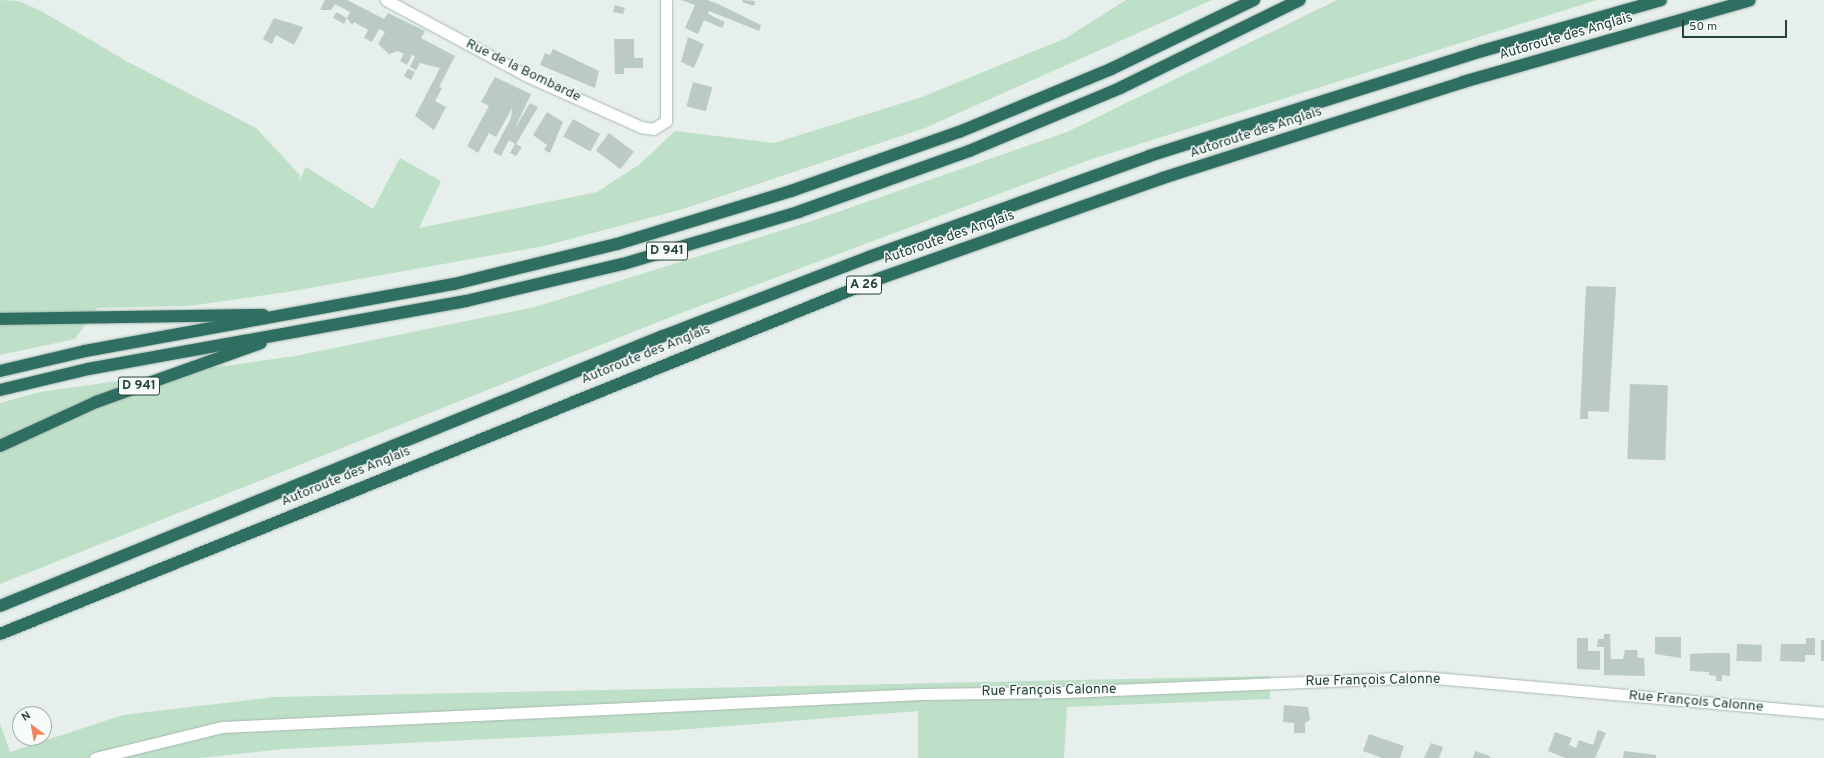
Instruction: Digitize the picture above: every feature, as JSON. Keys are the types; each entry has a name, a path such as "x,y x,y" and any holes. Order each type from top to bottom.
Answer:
{"highway":[{"name":"D 941","path":"0,371 276,316 454,284 602,248 791,191 959,132 1111,69 1254,0"},
{"name":"D 941","path":"0,390 88,369 466,302 594,271 798,212 969,151 1120,88 1300,0"},
{"name":"Autoroute des Anglais","path":"0,606 663,336 869,257 1149,156 1482,51 1661,0"},
{"name":"Autoroute des Anglais","path":"0,634 878,279 1163,178 1418,97 1750,0"},
{"name":"D 941","path":"0,319 125,319 243,313 276,316"},
{"name":"D 941","path":"0,446 96,402 280,334"}],"street":[{"name":"Rue de la Bombarde","path":"386,0 505,65 641,127 653,129 663,125 668,76 666,0"},
{"name":"Rue François Calonne","path":"95,758 222,727 921,694 1065,692 1424,677 1824,713"}],"green space":[{"path":"0,0 19,1 41,11 128,62 256,128 300,175 298,183 306,167 373,209 400,158 441,181 419,228 597,192 640,164 675,131 774,143 922,97 1066,38 1126,0 1212,0 925,128 683,209 544,246 287,292 189,306 97,308 75,339 0,355"},
{"path":"1337,0 1597,0 1089,160 676,315 0,584 0,403 40,392 295,356 535,307 812,221 1067,132"},
{"path":"1270,676 1270,699 1067,707 1064,758 918,758 918,711 677,730 284,749 200,758 0,758 0,723 10,752 28,746 52,746 52,738 123,715 274,697"}],"building":[{"path":"325,0 347,0 384,19 388,13 425,31 421,38 455,56 439,87 442,88 435,101 446,107 434,130 415,116 440,68 420,63 416,70 410,67 415,56 412,55 407,65 400,61 404,54 398,51 389,54 378,44 385,32 379,29 372,42 364,38 368,30 354,22 352,25 347,18 350,12 335,4 331,10 320,10"},
{"path":"681,0 707,0 718,4 761,25 759,31 709,11 708,14 725,22 722,28 704,20 698,34 685,28 695,5"},
{"path":"743,0 755,1 754,6 742,2"},
{"path":"615,5 625,8 623,14 613,12"},
{"path":"336,12 347,18 344,24 333,18"},
{"path":"274,18 303,27 294,45 276,35 272,44 263,39"},
{"path":"688,37 704,44 694,68 681,62"},
{"path":"614,39 634,39 634,58 643,58 643,68 624,68 624,74 615,74"},
{"path":"553,49 599,71 595,88 540,65 545,53 550,55"},
{"path":"408,69 415,72 411,80 404,76"},
{"path":"495,77 531,94 514,130 530,103 538,107 516,144 522,147 516,156 510,153 515,144 509,140 501,156 493,152 511,118 512,108 496,137 489,133 478,153 467,146 489,106 481,102"},
{"path":"693,82 712,87 706,111 687,106"},
{"path":"547,112 563,122 550,153 544,150 547,145 533,135"},
{"path":"573,119 600,134 590,152 563,136"},
{"path":"609,133 634,152 621,169 596,151"},
{"path":"1586,286 1616,287 1609,412 1588,411 1588,419 1580,419"},
{"path":"1630,384 1668,385 1665,460 1627,459"},
{"path":"1604,634 1610,634 1611,659 1623,659 1625,650 1637,650 1638,658 1644,658 1645,676 1604,675 1604,647 1597,647 1598,639 1604,639"},
{"path":"1655,637 1681,637 1681,658 1655,654"},
{"path":"1577,638 1588,638 1588,651 1600,651 1600,670 1577,669"},
{"path":"1806,638 1815,638 1815,655 1805,655 1805,662 1780,661 1781,644 1806,644"},
{"path":"1821,640 1824,640 1824,661 1821,661"},
{"path":"1737,644 1762,645 1761,662 1736,661"},
{"path":"1730,653 1730,676 1722,675 1722,681 1716,681 1716,676 1709,675 1709,672 1690,671 1690,654"},
{"path":"1284,705 1308,707 1310,720 1305,723 1305,733 1294,733 1294,723 1283,722"},
{"path":"1598,730 1606,733 1595,758 1565,758 1548,751 1555,732 1572,738 1569,745 1576,748 1579,740 1593,745"},
{"path":"1369,734 1404,746 1400,758 1382,758 1363,751"},
{"path":"1431,743 1443,747 1439,758 1424,758"},
{"path":"1475,751 1490,756 1490,758 1473,758"},
{"path":"1624,751 1656,755 1656,758 1623,758"}]}
